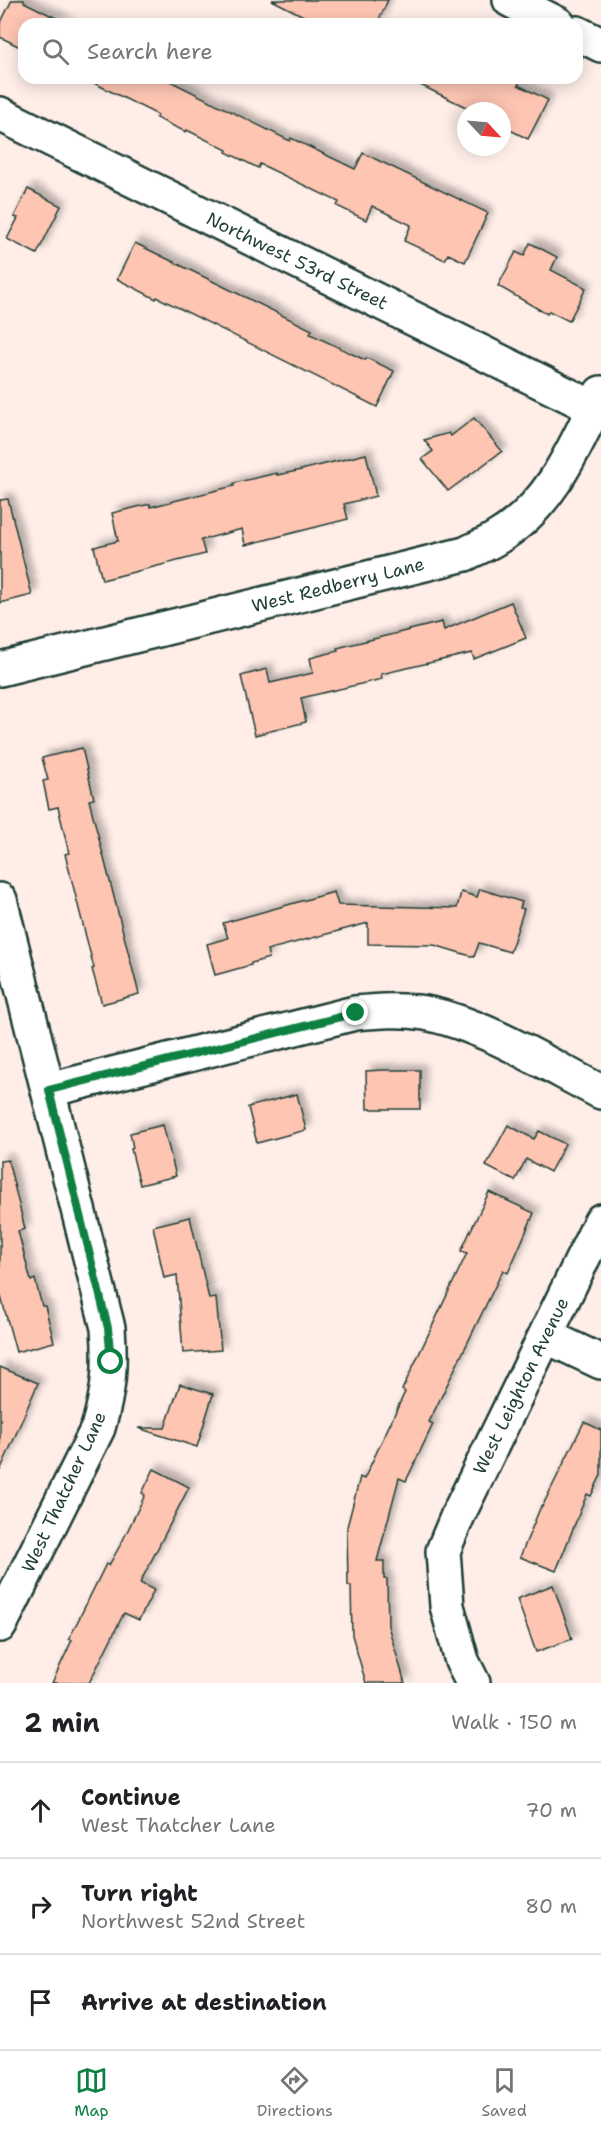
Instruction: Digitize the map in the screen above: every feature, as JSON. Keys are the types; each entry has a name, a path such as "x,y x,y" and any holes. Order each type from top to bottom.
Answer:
{"street":[{"path":"510,0 546,18"},
{"path":"583,36 601,45"},
{"name":"Northwest 53rd Street","path":"0,114 597,400"},
{"name":"West Redberry Lane","path":"0,669 465,554 499,537 530,513 554,484 569,459 597,400"},
{"name":"West Thatcher Lane","path":"0,904 108,1328 111,1362 107,1395 98,1428 0,1625"},
{"path":"49,1090 356,1013 389,1010 423,1013 456,1021 482,1031 601,1092"},
{"name":"West Leighton Avenue","path":"473,1683 462,1662 447,1606 443,1551 458,1515 601,1221"},
{"path":"546,1336 601,1362"}],"building":[{"path":"12,0 24,0 56,18 18,18 18,46 0,37 0,24"},
{"path":"272,0 388,0 380,18 307,18"},
{"path":"96,84 176,84 290,141 291,138 355,169 363,153 488,213 465,262 448,254 445,260 404,241 411,225 372,206 366,220 337,206 339,202 260,164 258,168 187,130 186,132 156,118 158,115"},
{"path":"418,84 519,84 548,100 528,139 511,130 511,102 457,103"},
{"path":"28,189 61,206 37,254 7,239 18,218 14,217"},
{"path":"135,243 312,330 310,334 394,371 377,407 117,279"},
{"path":"530,243 557,257 551,270 586,288 569,321 549,311 547,314 498,286 516,252 524,256"},
{"path":"474,418 502,451 448,491 422,459 433,451 424,440 449,433 451,436"},
{"path":"366,454 376,496 344,504 348,519 245,545 242,529 201,540 205,554 102,580 94,547 118,541 112,513 150,504 150,507 234,486 234,483"},
{"path":"8,499 32,595 0,603 0,500"},
{"path":"511,602 526,638 474,659 472,653 381,674 382,679 301,698 306,722 255,735 241,676 267,669 270,683 313,673 310,658 338,651 337,648 442,622 444,630"},
{"path":"82,748 94,799 89,800 139,994 102,1004 65,854 69,853 58,807 49,809 43,781 48,780 42,758"},
{"path":"480,889 522,902 520,908 524,909 510,952 479,943 474,957 434,945 368,944 368,923 267,950 269,958 215,975 207,944 228,938 223,923 334,892 338,905 457,908 461,892 477,897"},
{"path":"420,1070 420,1109 367,1109 366,1071"},
{"path":"297,1094 306,1130 257,1143 248,1107"},
{"path":"163,1125 176,1176 140,1185 131,1149 133,1148 130,1133"},
{"path":"508,1125 534,1139 539,1131 565,1144 550,1172 526,1159 515,1181 486,1166"},
{"path":"8,1160 25,1229 18,1231 31,1281 35,1279 54,1342 16,1352 0,1293 0,1161"},
{"path":"489,1192 534,1213 508,1273 503,1270 429,1422 433,1424 406,1481 399,1478 377,1561 384,1561 384,1579 387,1579 388,1626 405,1683 366,1683 352,1635 347,1527 360,1477 364,1479 405,1392 402,1390 467,1253 461,1251"},
{"path":"190,1217 209,1299 216,1298 221,1350 183,1353 177,1275 164,1278 153,1226"},
{"path":"0,1367 38,1383 0,1471"},
{"path":"180,1384 213,1394 197,1447 138,1428 165,1428"},
{"path":"584,1422 601,1430 601,1475 591,1496 587,1494 556,1571 520,1557 541,1506"},
{"path":"154,1469 189,1487 140,1583 154,1590 139,1620 124,1613 89,1683 52,1683 72,1640 69,1639 106,1564 109,1565 122,1542 145,1495 142,1493"},
{"path":"553,1585 572,1639 536,1652 517,1599"}],"route":[{"path":"111,1362 108,1328 49,1090 356,1013"}]}
